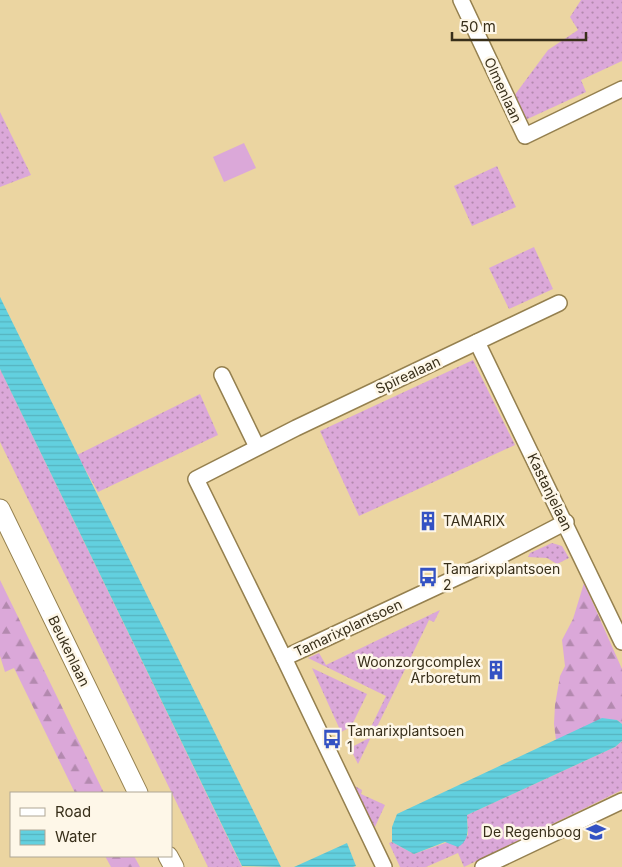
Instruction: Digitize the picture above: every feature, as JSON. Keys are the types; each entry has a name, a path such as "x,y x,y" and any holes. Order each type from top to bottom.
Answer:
{"street":[{"name":"Olmenlaan","path":"461,0 525,136 622,89"},
{"name":"Spirealaan","path":"284,658 196,479 559,303"},
{"name":"Kastanjelaan","path":"477,342 566,522 616,610 622,642"},
{"path":"222,375 257,448"},
{"name":"Beukenlaan","path":"0,509 138,792"},
{"name":"Tamarixplantsoen","path":"384,867 284,658 482,566 566,522"},
{"name":"Beukenlaan","path":"0,532 127,792"},
{"path":"483,867 622,800"}],"green space":[{"path":"581,0 622,0 622,61 581,80 586,92 521,122 511,100 548,50 578,30 570,17"},
{"path":"0,112 31,175 0,187"},
{"path":"244,143 256,168 224,182 213,157"},
{"path":"497,166 516,207 472,226 454,186"},
{"path":"534,247 553,289 509,309 489,268"},
{"path":"473,360 515,445 359,516 320,431"},
{"path":"0,369 242,867 208,867 0,442"},
{"path":"200,394 218,435 98,492 77,455"},
{"path":"552,543 562,546 569,558 557,564 547,558 528,557 530,553"},
{"path":"0,580 104,792 75,792 14,668 5,672 0,656"},
{"path":"584,583 622,669 622,724 617,720 556,740 554,724 555,705 560,676 565,666 562,640 573,619"},
{"path":"440,610 434,622 429,620 375,731 370,729 386,696 308,658 319,653 326,665"},
{"path":"312,668 367,694 351,727 341,732"},
{"path":"371,737 358,764 350,748"},
{"path":"622,741 622,790 464,867 458,853 426,867 400,867 389,843 392,842 414,854 468,835 467,815 615,747"},
{"path":"353,785 362,790 361,794 385,805 374,829"},
{"path":"106,857 135,857 140,867 111,867"}],"water":[{"path":"0,297 281,867 242,866 0,369"},
{"path":"602,718 617,720 622,724 622,741 615,747 467,815 467,837 458,847 445,842 414,854 392,842 392,827 397,814"},
{"path":"347,843 356,866 294,867"}],"place":[{"name":"TAMARIX","path":"428,521"},
{"name":"Tamarixplantsoen 2","path":"428,577"},
{"name":"Woonzorgcomplex Arboretum","path":"496,670"},
{"name":"Tamarixplantsoen 1","path":"332,739"},
{"name":"De Regenboog","path":"596,832"}]}
